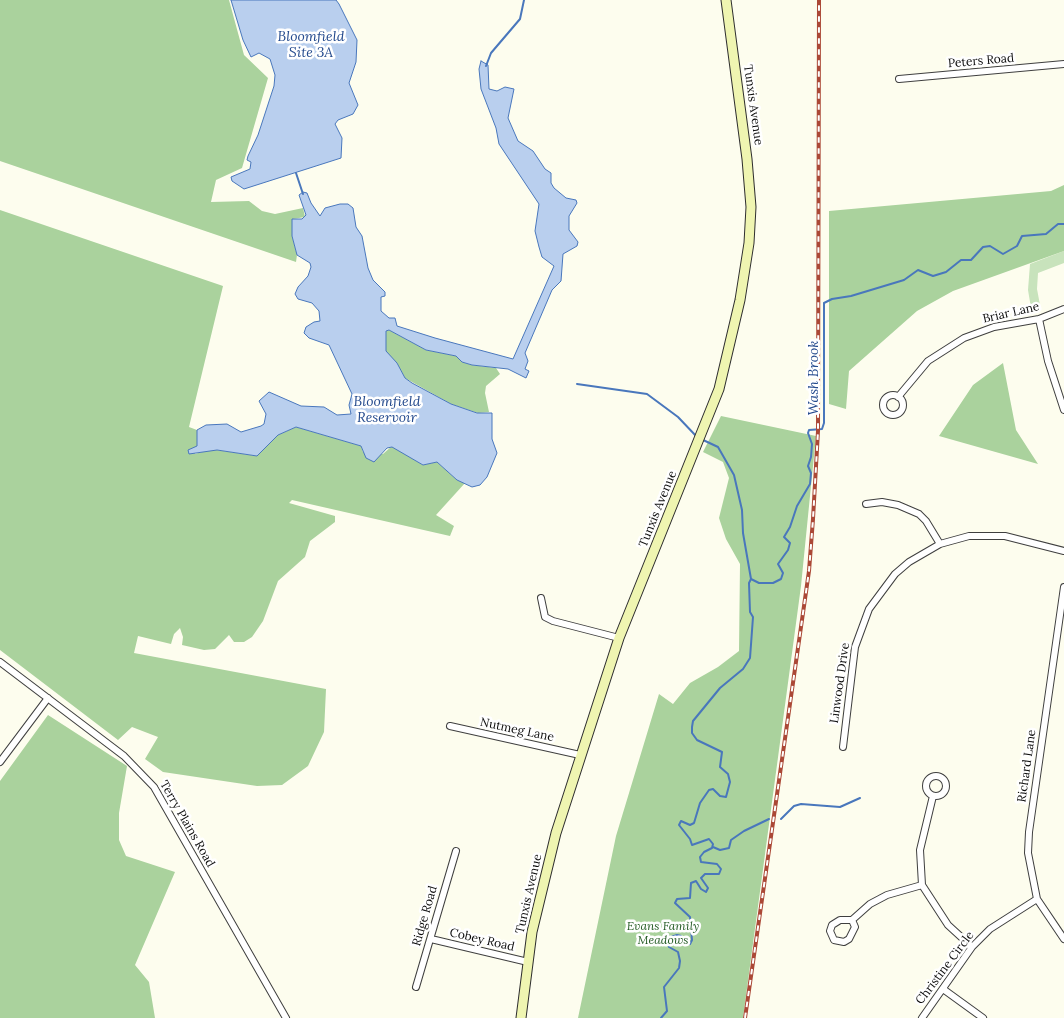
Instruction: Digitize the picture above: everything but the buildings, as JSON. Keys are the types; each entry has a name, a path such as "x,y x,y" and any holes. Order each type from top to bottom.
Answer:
{"main road":[{"name":"Tunxis Avenue","path":"521,1018 528,962 545,875 580,755 619,638 719,389 744,278 750,225 748,159 726,0"}],"street":[{"name":"Peters Road","path":"899,79 1064,64"},
{"name":"Briar Lane","path":"898,397 928,361 964,338 994,327 1040,319 1064,309"},
{"path":"1040,319 1048,361 1064,410"},
{"path":"866,504 882,502 898,505 919,514 926,521 940,544"},
{"name":"Linwood Drive","path":"843,747 855,647 869,609 895,574 909,562 940,544 969,536 1005,536 1064,551"},
{"name":"Richard Lane","path":"1064,587 1028,832 1029,861 1037,899 1064,940"},
{"path":"541,598 545,617 553,621 619,638"},
{"name":"Terry Plains Road","path":"0,662 124,756 154,787 286,1018"},
{"path":"0,762 48,698"},
{"name":"Nutmeg Lane","path":"450,726 580,755"},
{"path":"933,796 920,850 922,885 948,925 972,947"},
{"name":"Ridge Road","path":"416,988 456,851"},
{"path":"852,920 870,904 887,895 922,885"},
{"name":"Christine Circle","path":"922,1018 972,947 990,929 1037,899"},
{"name":"Cobey Road","path":"430,939 528,962"},
{"path":"944,989 983,1018"}],"green space":[{"path":"0,0 229,0 244,55 268,78 242,168 216,180 211,202 249,201 262,211 275,214 303,208 305,217 293,219 292,236 297,255 296,262 0,161"},
{"path":"1064,185 1064,251 953,291 917,311 849,371 846,409 829,404 829,211 1051,191"},
{"path":"0,210 223,286 189,427 197,430 195,454 208,450 217,450 257,456 278,435 296,427 361,446 363,452 383,454 392,446 423,465 437,462 457,480 465,483 436,515 454,526 450,536 292,500 289,503 335,516 335,522 310,541 305,557 278,581 263,621 252,637 244,642 234,642 229,635 215,649 204,650 182,645 183,637 180,628 174,634 171,644 138,636 134,653 326,689 324,732 308,766 282,785 257,786 163,772 145,759 158,737 132,727 118,740 0,650"},
{"path":"1064,251 1064,263 1038,273 1037,289 1040,305 1031,308 1028,290 1030,264"},
{"path":"389,330 426,350 456,356 462,362 472,365 496,368 500,374 486,386 485,393 489,412 478,413 451,404 405,378 397,363 386,352 386,331"},
{"path":"1003,363 1016,430 1038,464 939,436 973,385"},
{"name":"Evans Family Meadows","path":"721,416 816,436 801,586 743,1018 578,1018 616,836 659,694 673,704 690,683 718,667 739,651 740,564 726,539 719,518 729,478 723,462 703,452"},
{"path":"48,715 127,766 119,813 119,840 126,856 175,872 135,965 149,982 155,1018 0,1018 0,781"}],"water":[{"name":"Bloomfield Site 3A","path":"231,0 336,0 339,4 357,40 356,62 349,83 358,105 353,114 338,120 335,124 342,138 341,158 244,189 232,181 231,177 250,169 251,162 247,160 248,156 258,135 274,86 275,75 270,59 259,53 251,57 243,40"},
{"name":"Bloomfield Reservoir","path":"481,61 488,65 489,89 497,91 505,87 514,89 508,118 518,141 533,151 545,169 551,173 551,183 554,188 566,198 576,200 577,203 569,216 569,230 578,242 577,246 563,254 561,281 552,290 525,353 528,361 525,369 529,371 526,378 508,369 472,365 462,362 456,356 426,350 389,330 386,331 386,351 397,363 405,378 412,383 451,404 477,413 492,413 492,439 497,453 487,477 480,485 472,487 457,480 437,462 423,465 392,447 387,448 374,462 366,458 361,446 296,427 278,435 257,456 217,450 189,454 188,450 197,446 197,430 206,425 227,424 241,432 264,424 266,414 259,401 269,392 301,406 324,407 337,415 351,414 349,405 352,394 329,345 309,338 304,333 306,327 320,321 319,311 312,303 298,299 295,294 298,287 308,276 311,267 310,263 297,255 292,236 292,219 302,219 306,215 299,195 303,192 307,193 320,216 325,208 340,204 348,204 353,208 356,227 362,236 368,268 373,280 385,292 385,296 381,297 381,311 389,318 395,318 397,326 513,359 554,266 542,257 535,231 539,204 499,144 496,128 481,89 479,69"}],"waterway":[{"path":"486,66 491,53 520,19 524,0"},
{"path":"296,173 303,194"},
{"name":"Wash Brook","path":"661,1018 667,1011 664,987 679,968 680,961 678,952 669,947 668,942 671,937 677,935 681,936 686,943 690,944 692,940 690,917 675,903 677,899 690,898 691,883 696,881 701,889 706,892 708,888 701,878 705,874 719,874 721,869 717,864 701,862 700,857 704,852 712,848 713,844 709,839 692,845 690,839 679,825 681,821 690,825 694,823 700,803 709,790 713,789 720,796 726,797 730,782 728,774 720,767 722,752 697,740 692,733 693,721 720,688 743,669 750,658 753,617 750,612 749,583 751,579 759,583 773,583 781,579 783,573 778,564 788,550 790,543 784,537 790,527 797,506 810,484 811,473 808,466 812,444 808,433 809,430 822,429 824,423 824,303 832,299 851,296 904,280 918,270 933,276 946,272 961,260 971,260 983,247 990,246 1003,254 1017,246 1022,236 1046,234 1058,224 1064,224"},
{"path":"577,384 647,394 678,417 697,437"},
{"path":"701,439 718,447 734,475 742,510 743,533 751,579"},
{"path":"781,819 794,806 801,804 840,807 860,798"},
{"path":"713,847 720,850 729,848 731,840 744,831 769,819"}],"railway":[{"path":"745,1018 809,571 813,519 818,431 819,0"}]}
